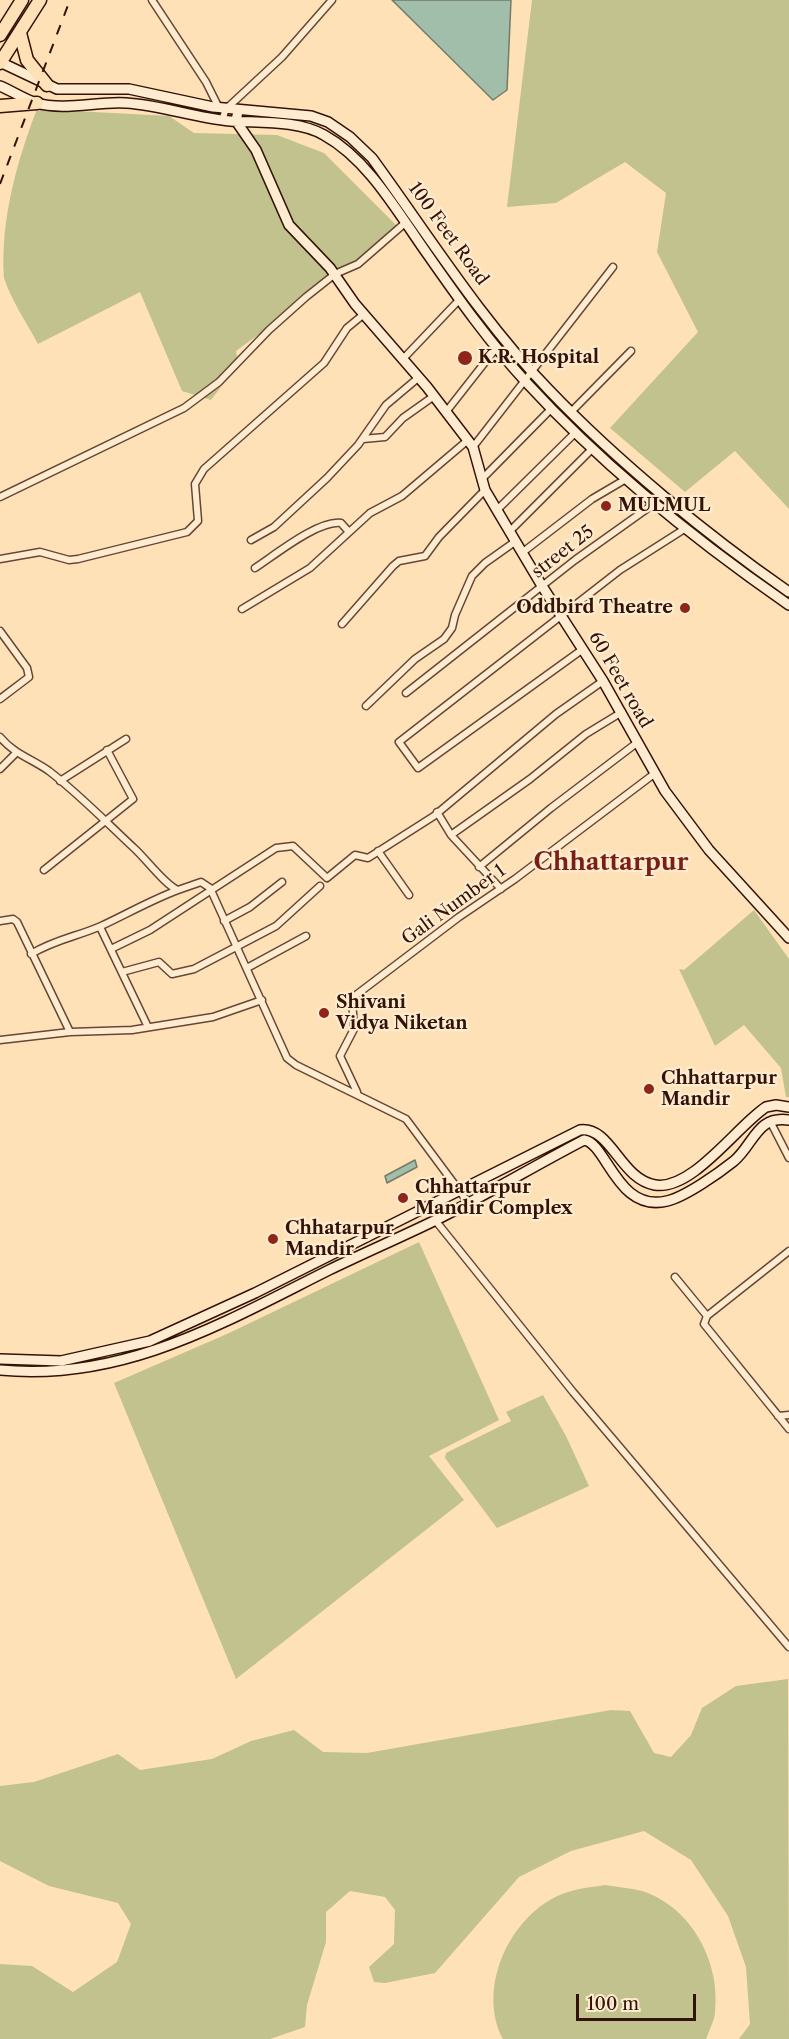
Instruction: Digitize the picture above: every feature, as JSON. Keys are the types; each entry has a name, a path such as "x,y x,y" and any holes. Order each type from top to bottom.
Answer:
{"highway":[{"path":"0,35 22,0"},
{"path":"0,62 40,0"},
{"path":"20,33 27,60 47,85"},
{"path":"0,106 37,103"}],"street":[{"path":"152,0 223,109 222,120"},
{"path":"223,109 282,57 332,0"},
{"name":"100 Feet Road","path":"0,62 57,89 146,92 223,109 311,116 328,122 350,137 372,158 486,316 533,372 572,412 641,475 752,567 787,591"},
{"name":"100 Feet Road","path":"0,86 37,103 81,105 126,103 222,120 307,127 338,143 359,163 497,348 525,381 592,449 626,479 686,528 789,605"},
{"path":"236,121 238,111"},
{"name":"60 Feet road","path":"236,121 256,150 290,225 337,278 364,314 434,396 470,444 485,490 542,586 622,712 654,774 709,850 789,938"},
{"path":"0,497 184,408 219,382 269,330 358,264 405,223"},
{"path":"242,609 301,574 370,513 413,488 470,444 533,372 613,267"},
{"path":"402,360 460,299"},
{"path":"0,559 40,552 69,561 187,532 198,520 195,484 204,469 324,363 347,328 364,314"},
{"path":"446,412 497,348"},
{"path":"572,412 631,351"},
{"path":"251,540 274,527 341,465 363,439 386,405 418,378"},
{"path":"363,439 386,437 403,418 434,396"},
{"path":"481,480 552,408"},
{"path":"497,510 576,432"},
{"path":"510,531 592,449"},
{"path":"523,552 592,499 626,479"},
{"path":"342,624 393,566 399,561 425,556 439,537 485,490"},
{"name":"street 25","path":"406,693 574,560 655,503"},
{"path":"255,568 327,525 341,523 349,532"},
{"path":"583,649 418,768 399,742 620,570 686,528"},
{"path":"366,706 415,659 444,639 452,628 458,606 472,576 485,562 516,541"},
{"path":"780,598 787,591"},
{"path":"0,631 3,640 27,668 29,677 0,699"},
{"path":"111,949 150,930 276,849 292,846 327,878 355,855 368,858 437,812 556,714 603,681"},
{"path":"451,835 530,779 586,734 622,712"},
{"path":"0,737 16,753 48,771 60,781 153,865 165,882 178,890"},
{"path":"60,781 126,739"},
{"path":"479,867 551,808 638,742"},
{"path":"44,870 133,799 107,750"},
{"path":"0,769 16,753"},
{"name":"Gali Number 1","path":"357,1092 340,1056 354,1029 352,999 459,917 501,889 654,774"},
{"path":"437,812 451,835 501,889"},
{"path":"378,851 409,895"},
{"path":"31,954 52,942 100,927 132,913 160,896 201,882 212,891 284,1053 291,1062 357,1092 398,1113 414,1125 467,1201"},
{"path":"225,921 250,908 282,882"},
{"path":"122,972 159,962 165,964 170,972 176,974 194,969 276,926 320,886"},
{"path":"0,921 13,919 17,922 70,1032"},
{"path":"100,927 148,1027"},
{"path":"247,968 306,936"},
{"path":"0,1040 70,1032 123,1031 213,1017 262,1000"},
{"path":"0,1359 61,1361 150,1341 255,1293 580,1130 589,1129 600,1135 633,1175 644,1182 665,1186 694,1171 766,1107 776,1105 789,1107"},
{"path":"0,1370 32,1373 67,1371 153,1352 223,1324 435,1220 584,1140 594,1145 610,1172 624,1188 656,1203 669,1201 693,1190 734,1161 760,1126 770,1120 789,1120"},
{"path":"770,1120 789,1158"},
{"path":"435,1220 573,1392 789,1647"},
{"path":"707,1316 789,1251"},
{"path":"675,1277 707,1316 706,1328 789,1429"},
{"path":"255,1293 260,1305"},
{"path":"778,1416 789,1415"}],"green space":[{"path":"532,0 789,0 789,509 735,451 685,492 610,428 698,332 657,252 666,193 625,162 556,203 507,207"},
{"path":"37,109 169,116 194,133 277,135 324,153 401,230 236,351 238,364 211,400 182,391 140,292 38,344 7,286 4,278 3,257 7,213 23,149"},
{"path":"754,910 789,959 789,1097 786,1097 781,1068 744,1025 715,1046 679,969 684,970"},
{"path":"419,1242 499,1420 429,1456 464,1500 236,1679 114,1383 227,1334"},
{"path":"543,1395 566,1436 589,1486 497,1528 445,1458 446,1453 511,1421 506,1412"},
{"path":"788,1679 789,2039 739,2039 750,2024 746,1967 728,1916 691,1860 644,1831 571,1851 519,1877 435,1973 385,1983 374,1982 369,1967 394,1944 395,1910 385,1897 350,1891 326,1912 326,1942 307,2005 305,2027 270,2039 0,2039 0,1964 32,1966 73,1992 117,1962 131,1924 118,1903 49,1886 0,1861 0,1786 34,1782 118,1754 140,1770 212,1759 251,1741 294,1730 323,1752 367,1753 611,1710 630,1711 654,1753 671,1757 691,1735 702,1708 736,1686"},
{"path":"605,1885 642,1891 660,1899 689,1923 700,1939 708,1957 716,1994 714,2016 706,2039 503,2039 495,2018 494,1996 497,1974 504,1952 516,1932 548,1901 568,1892"}],"shaded area":[{"path":"392,0 511,0 507,90 493,100"},
{"path":"415,1160 417,1167 387,1183 385,1176"}],"railway":[{"path":"0,184 70,0"}],"place":[{"name":"K.R. Hospital","path":"465,358"},
{"name":"MULMUL","path":"606,506"},
{"name":"Oddbird Theatre","path":"685,608"},
{"name":"Shivani Vidya Niketan","path":"324,1013"},
{"name":"Chhattarpur Mandir","path":"649,1089"},
{"name":"Chhattarpur Mandir Complex","path":"403,1198"},
{"name":"Chhatarpur Mandir","path":"273,1239"}],"district":[{"name":"Chhattarpur","path":"611,863"}]}
